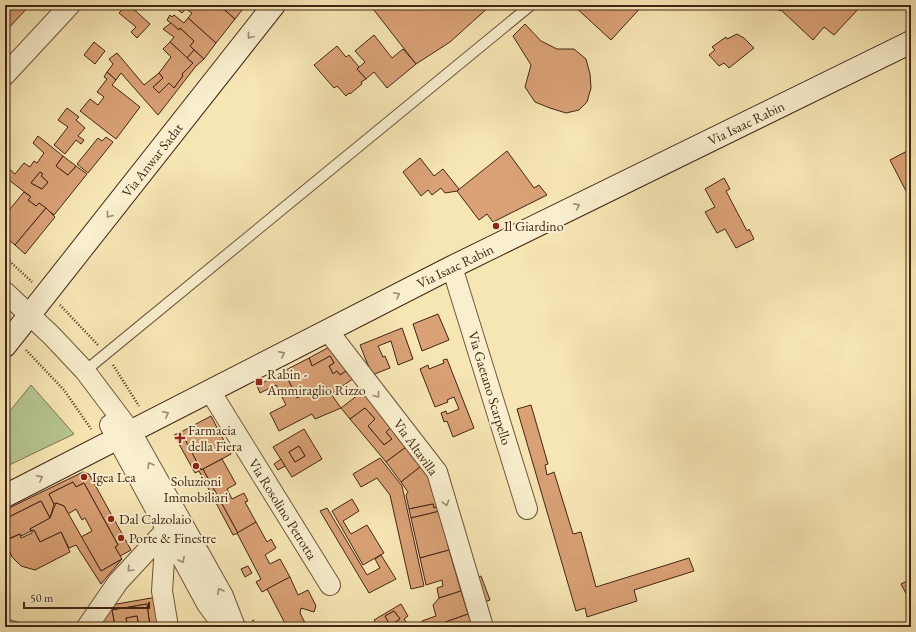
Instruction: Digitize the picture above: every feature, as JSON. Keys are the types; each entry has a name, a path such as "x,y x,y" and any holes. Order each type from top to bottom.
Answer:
{"street":[{"path":"5,75 70,5"},
{"name":"Via Anwar Sadat","path":"8,342 274,5"},
{"name":"Via Isaac Rabin","path":"5,496 452,267 911,42"},
{"name":"Via Gaetano Scarpello","path":"452,267 527,509"},
{"path":"5,292 30,315 85,371 97,389 116,440 207,604 224,627"},
{"name":"Via Altavilla","path":"328,330 437,472 484,627"},
{"name":"Via Rosolino Petrotta","path":"210,391 330,585"},
{"path":"116,440 223,596 235,627"},
{"path":"87,627 118,582 166,530"},
{"path":"166,530 162,591 168,627"}],"lane":[{"path":"85,371 531,5"},
{"path":"5,624 15,627"}],"path":[{"path":"8,342 64,390 90,428 116,440"}],"green space":[{"path":"31,385 74,434 5,467 5,417"}],"building":[{"path":"5,5 30,5 5,32 5,10 7,7"},
{"path":"126,5 129,5 150,24 137,38 131,32 136,27 119,13"},
{"path":"172,5 189,5 182,13"},
{"path":"189,5 197,9 200,5 219,5 235,19 216,43 188,18 192,13 186,9"},
{"path":"219,5 246,5 235,19"},
{"path":"370,5 491,5 450,42 416,64"},
{"path":"573,5 643,5 611,40"},
{"path":"772,5 862,5 834,35 824,27 813,40 781,10 780,11"},
{"path":"170,15 172,17 174,15 184,23 188,18 216,43 204,59 190,46 194,41 180,28 179,30 167,20"},
{"path":"171,23 179,30 180,28 194,41 190,46 194,50 187,58 170,42 174,37 163,29"},
{"path":"525,24 541,41 557,49 574,49 586,59 590,74 591,88 587,102 579,110 566,113 535,102 525,87 531,65 513,36"},
{"path":"737,34 744,38 754,48 729,68 724,63 719,66 709,55 715,50 712,47 726,37 727,39"},
{"path":"374,35 392,58 403,49 416,64 387,88 374,72 366,79 357,69 365,62 355,51"},
{"path":"94,42 105,51 95,64 84,55"},
{"path":"170,42 193,63 182,74 183,76 174,88 169,83 159,93 153,87 163,78 159,73 171,57 163,49"},
{"path":"337,46 346,57 349,55 359,67 357,69 366,79 361,82 362,84 346,96 337,86 334,88 314,65"},
{"path":"194,50 204,59 196,66 158,115 121,73 116,80 107,72 113,64 109,59 117,53 144,85 159,73 163,78 153,87 159,93 169,83 174,88 183,76 182,74 193,63 187,58"},
{"path":"107,72 116,80 112,85 140,107 116,139 80,111 90,99 98,105 104,97 97,92 107,79 104,77"},
{"path":"67,108 79,117 76,120 85,128 78,136 84,140 81,144 76,140 65,154 54,145 68,127 58,120"},
{"path":"38,136 63,156 56,166 68,175 76,166 87,174 54,215 39,203 36,206 28,200 31,197 5,177 6,166 15,174 24,163 30,167 34,161 37,163 44,153 33,143","holes":["40,172 43,174 41,176 48,182 42,189 31,183"]},
{"path":"106,137 113,142 88,173 77,164 98,138 102,141"},
{"path":"911,149 911,195 908,190 906,191 890,160"},
{"path":"507,151 534,188 539,185 547,195 493,222 487,214 479,220 457,191"},
{"path":"63,156 76,166 68,175 56,166"},
{"path":"420,158 434,176 443,169 459,189 457,191 445,193 441,188 432,195 428,190 421,196 403,172"},
{"path":"40,172 43,174 41,176 48,182 42,189 31,183"},
{"path":"724,178 730,189 726,191 747,231 749,229 754,239 736,248 725,229 717,233 705,212 715,207 705,189"},
{"path":"24,192 31,197 28,200 36,206 39,203 46,208 15,245 5,237 5,215"},
{"path":"46,208 55,217 25,254 15,245"},
{"path":"438,314 449,340 422,351 413,324"},
{"path":"402,328 413,359 398,365 391,341 378,346 383,357 385,356 390,368 372,375 360,345"},
{"path":"333,345 351,368 340,375 337,371 333,374 329,366 334,363 330,356 312,366 309,358"},
{"path":"330,356 334,363 329,366 333,374 337,371 340,375 351,368 357,376 331,394 324,384 297,398 284,371 309,358 312,366"},
{"path":"447,359 474,428 453,437 447,421 444,422 441,413 446,411 447,414 459,409 454,397 447,400 448,402 435,407 420,369 428,365 429,369 444,363 443,360"},
{"path":"284,371 297,398 324,384 341,408 315,419 312,414 279,431 270,413 286,405 276,385 260,393 257,386"},
{"path":"367,388 395,424 386,432 392,439 384,445 368,426 375,419 365,408 350,419 341,408"},
{"path":"531,405 548,464 545,465 547,475 554,472 573,534 581,532 596,587 689,558 694,571 634,590 637,601 587,617 585,608 576,611 517,409"},
{"path":"365,408 375,419 368,426 384,445 392,439 386,432 395,424 410,444 386,462 350,419"},
{"path":"211,416 231,454 201,470 181,432"},
{"path":"304,429 322,459 292,477 273,447","holes":["299,446 305,456 295,462 289,452"]},
{"path":"181,432 201,470 203,469 238,533 233,535 199,471 195,473 174,435"},
{"path":"410,444 425,463 401,482 386,462"},
{"path":"299,446 305,456 295,462 289,452"},
{"path":"380,458 402,486 424,586 411,589 390,495 377,478 361,487 353,474"},
{"path":"222,459 236,484 227,489 232,499 244,493 248,501 245,502 256,522 238,533 203,469"},
{"path":"281,459 285,466 278,470 274,464"},
{"path":"425,463 439,506 434,508 433,504 409,509 406,495 408,492 401,482"},
{"path":"83,472 89,474 131,550 120,556 115,547 118,545 84,483 76,487 73,482 49,494 54,504 50,518 41,501 5,519 5,510"},
{"path":"73,482 76,487 84,483 118,545 115,547 122,559 101,571 81,537 92,531 85,518 82,520 76,509 68,514 64,506 56,503 54,504 49,494"},
{"path":"352,499 359,511 343,521 351,534 367,525 384,553 363,565 332,511"},
{"path":"41,501 50,518 30,529 31,531 21,536 20,534 5,540 5,519"},
{"path":"56,503 64,506 101,571 122,559 101,584 76,545 69,548 61,532 40,542 34,530 32,531 30,529 50,518"},
{"path":"433,504 434,508 439,506 440,511 411,518 409,509"},
{"path":"327,508 367,575 380,568 375,559 381,555 396,579 369,593 320,511"},
{"path":"440,511 449,550 420,558 411,518"},
{"path":"256,522 267,542 271,539 276,548 265,555 270,564 280,559 290,577 262,592 256,582 261,579 237,533"},
{"path":"34,530 40,542 61,532 70,552 35,570 21,566 12,557 5,541 20,534 21,538 32,533"},
{"path":"449,550 461,591 439,598 437,588 443,586 442,580 426,585 420,558"},
{"path":"248,566 252,573 245,577 241,569"},
{"path":"481,576 490,600 479,604 470,580"},
{"path":"290,577 298,595 308,590 316,606 314,612 301,608 300,613 307,627 287,627 267,589"},
{"path":"911,579 911,595 908,597 901,584"},
{"path":"461,591 468,614 432,627 424,627 422,621 436,616 433,605 439,598"},
{"path":"157,597 162,627 150,627 147,604 112,610 111,605"},
{"path":"147,604 150,627 139,627 137,616 126,618 128,627 115,627 112,610"},
{"path":"401,604 408,616 404,619 410,627 378,627 374,620","holes":["394,611 400,619 390,625 385,616"]},
{"path":"112,610 115,627 103,627 98,624 104,611"},
{"path":"394,611 400,619 390,625 385,616"},
{"path":"468,614 473,627 466,627 465,625 459,627 432,627"},
{"path":"137,616 139,627 128,627 126,618"}],"place":[{"name":"Il Giardino","path":"496,226"},
{"name":"Rabin - Ammiraglio Rizzo","path":"259,382"},
{"name":"Farmacia della Fiera","path":"180,438"},
{"name":"Soluzioni Immobiliari","path":"196,466"},
{"name":"Igea Lea","path":"84,477"},
{"name":"Dal Calzolaio","path":"111,519"},
{"name":"Porte & Finestre","path":"121,538"}]}
